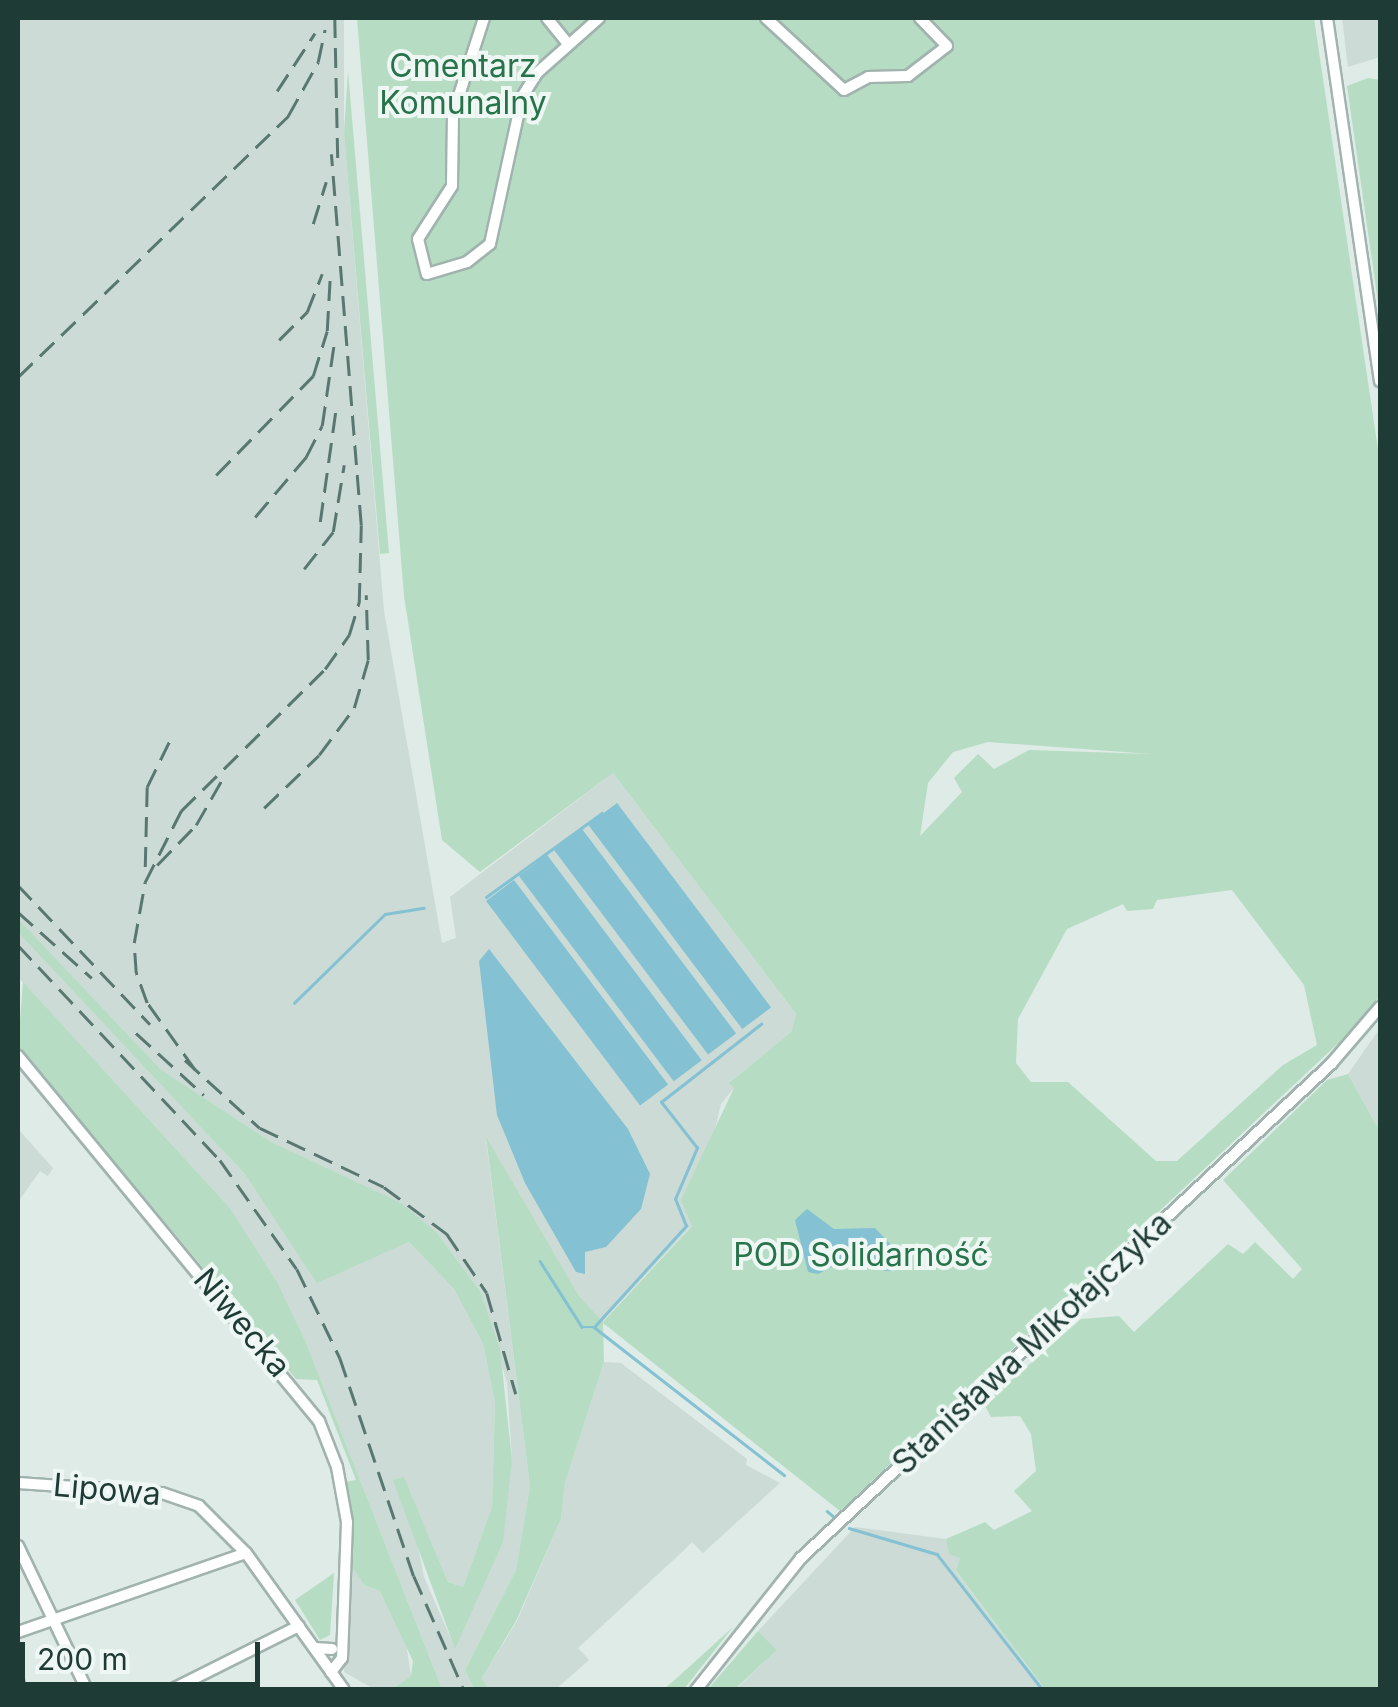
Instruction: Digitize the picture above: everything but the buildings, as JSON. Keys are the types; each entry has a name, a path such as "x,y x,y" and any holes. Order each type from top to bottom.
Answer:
{"street":[{"path":"484,18 453,114 452,186 418,239 427,274 468,262 490,244 522,97 537,73 599,18"},
{"path":"547,18 568,44"},
{"path":"766,18 844,90 868,77 908,76 947,46 920,18"},
{"path":"1327,18 1380,380"},
{"name":"Stanisława Mikołajczyka","path":"696,1690 812,1548 1320,1075 1380,1007"},
{"name":"Niwecka","path":"18,1056 315,1413 344,1496 337,1645 328,1667"},
{"name":"Lipowa","path":"18,1483 183,1497 215,1517 246,1553 344,1690"},
{"path":"18,1546 87,1690"},
{"path":"18,1632 51,1617 246,1553"},
{"path":"171,1690 298,1626"},
{"path":"315,1648 337,1645"},
{"path":"18,1681 22,1690"}],"shaded area":[{"path":"18,18 344,18 344,133 384,611 442,943 456,938 450,897 613,773 796,1014 791,1032 730,1082 734,1088 721,1104 692,1225 602,1322 579,1296 486,1140 530,1486 516,1570 465,1670 474,1689 442,1689 307,1345 229,1207 18,977","holes":["161,1071 273,1143 437,1233 480,1291 507,1383 512,1460 455,1648 424,1577 404,1478 448,1582 463,1587 492,1507 495,1403 483,1344 454,1289 409,1242 317,1282 244,1173 153,1075"]},
{"path":"1342,18 1380,18 1380,57 1348,67"},
{"path":"1380,1028 1380,1132 1348,1074"},
{"path":"18,1129 53,1168 48,1176 40,1171 18,1202"},
{"path":"604,1362 621,1363 747,1459 746,1465 780,1483 703,1553 692,1542 578,1648 589,1660 556,1689 488,1689 482,1678 517,1621 561,1519 565,1483"},
{"path":"855,1527 946,1539 960,1558 956,1572 1045,1689 735,1690 777,1650 758,1631"},
{"path":"350,1564 364,1585 380,1591 404,1631 411,1676 392,1689 374,1689 344,1672"}],"green space":[{"path":"357,18 1314,18 1380,463 1380,995 1365,1018 840,1511 603,1323 604,1362 565,1483 561,1519 516,1621 482,1678 488,1689 474,1689 465,1670 516,1570 530,1486 486,1137 579,1296 603,1322 692,1226 681,1200 734,1088 729,1083 791,1032 796,1014 613,773 480,872 442,840 404,596","holes":["988,742 1151,754 1029,750 994,769 978,754 954,778 962,792 920,836 928,783 953,752","1232,890 1304,985 1317,1045 1283,1065 1177,1161 1156,1161 1068,1082 1031,1082 1016,1063 1018,1019 1067,929 1123,904 1127,911 1153,909 1157,900"]},
{"path":"348,71 389,553 380,554 344,133"},
{"path":"1368,78 1380,80 1380,316 1347,86"},
{"path":"18,919 161,1070 273,1143 401,1203 437,1233 480,1291 500,1349 512,1460 503,1542 455,1649 393,1480 404,1477 448,1582 463,1587 492,1507 495,1403 483,1344 454,1289 409,1242 317,1283 244,1173 18,932"},
{"path":"23,982 229,1207 277,1282 307,1345 442,1689 392,1689 411,1676 413,1661 380,1591 364,1585 350,1564 344,1482 356,1480 317,1380 296,1379 18,1046"},
{"path":"1348,1074 1380,1132 1380,1689 1045,1689 956,1571 960,1558 949,1554 946,1539 985,1522 994,1530 1032,1511 1014,1491 1036,1471 1031,1434 1020,1416 991,1417 984,1404 1081,1319 1119,1316 1134,1332 1228,1244 1243,1254 1255,1242 1293,1279 1302,1269 1223,1180 1327,1080"},
{"path":"334,1573 330,1635 320,1640 295,1600"},
{"path":"733,1627 684,1689 664,1689 678,1677"},
{"path":"758,1631 777,1650 735,1689 708,1689"}],"water":[{"path":"617,803 771,1007 742,1029 588,825"},
{"path":"582,829 736,1033 708,1055 554,850"},
{"path":"547,855 702,1060 674,1081 519,876"},
{"path":"514,880 668,1084 640,1106 486,901"},
{"path":"489,949 628,1129 650,1174 641,1209 606,1247 585,1252 585,1274 576,1272 525,1183 497,1115 479,961"},
{"path":"807,1209 834,1229 875,1228 899,1253 898,1270 885,1271 859,1253 818,1274 808,1272 795,1220"}],"waterway":[{"path":"486,897 602,813"},
{"path":"294,1003 385,914 424,908"},
{"path":"594,1327 686,1226 675,1199 697,1148 661,1102 761,1024"},
{"path":"540,1261 582,1327 594,1327 784,1475"},
{"path":"827,1511 833,1516"},
{"path":"849,1528 937,1554 1043,1690"}],"railway":[{"path":"335,18 338,166"},
{"path":"18,377 288,116 318,62 325,30"},
{"path":"277,91 315,33"},
{"path":"195,1070 147,1003 136,973 134,943 145,882 181,811 325,669 349,635 359,603 361,525 331,154"},
{"path":"313,224 326,182"},
{"path":"279,340 307,312 322,274"},
{"path":"216,475 313,376 327,331 330,278"},
{"path":"255,517 306,457 322,426 334,344"},
{"path":"320,522 336,408"},
{"path":"304,569 333,532 344,465"},
{"path":"264,808 319,755 354,708 368,660 366,595"},
{"path":"145,867 147,787 172,736"},
{"path":"157,865 196,825 223,778"},
{"path":"18,885 150,1024"},
{"path":"18,912 92,978"},
{"path":"18,945 220,1160 297,1269 340,1358 414,1576 464,1690"},
{"path":"136,1033 204,1095"},
{"path":"185,1060 260,1128 384,1187 447,1234 487,1293 516,1394"}],"park label":[{"name":"Cmentarz Komunalny","path":"463,86"},
{"name":"POD Solidarność","path":"861,1255"}]}
